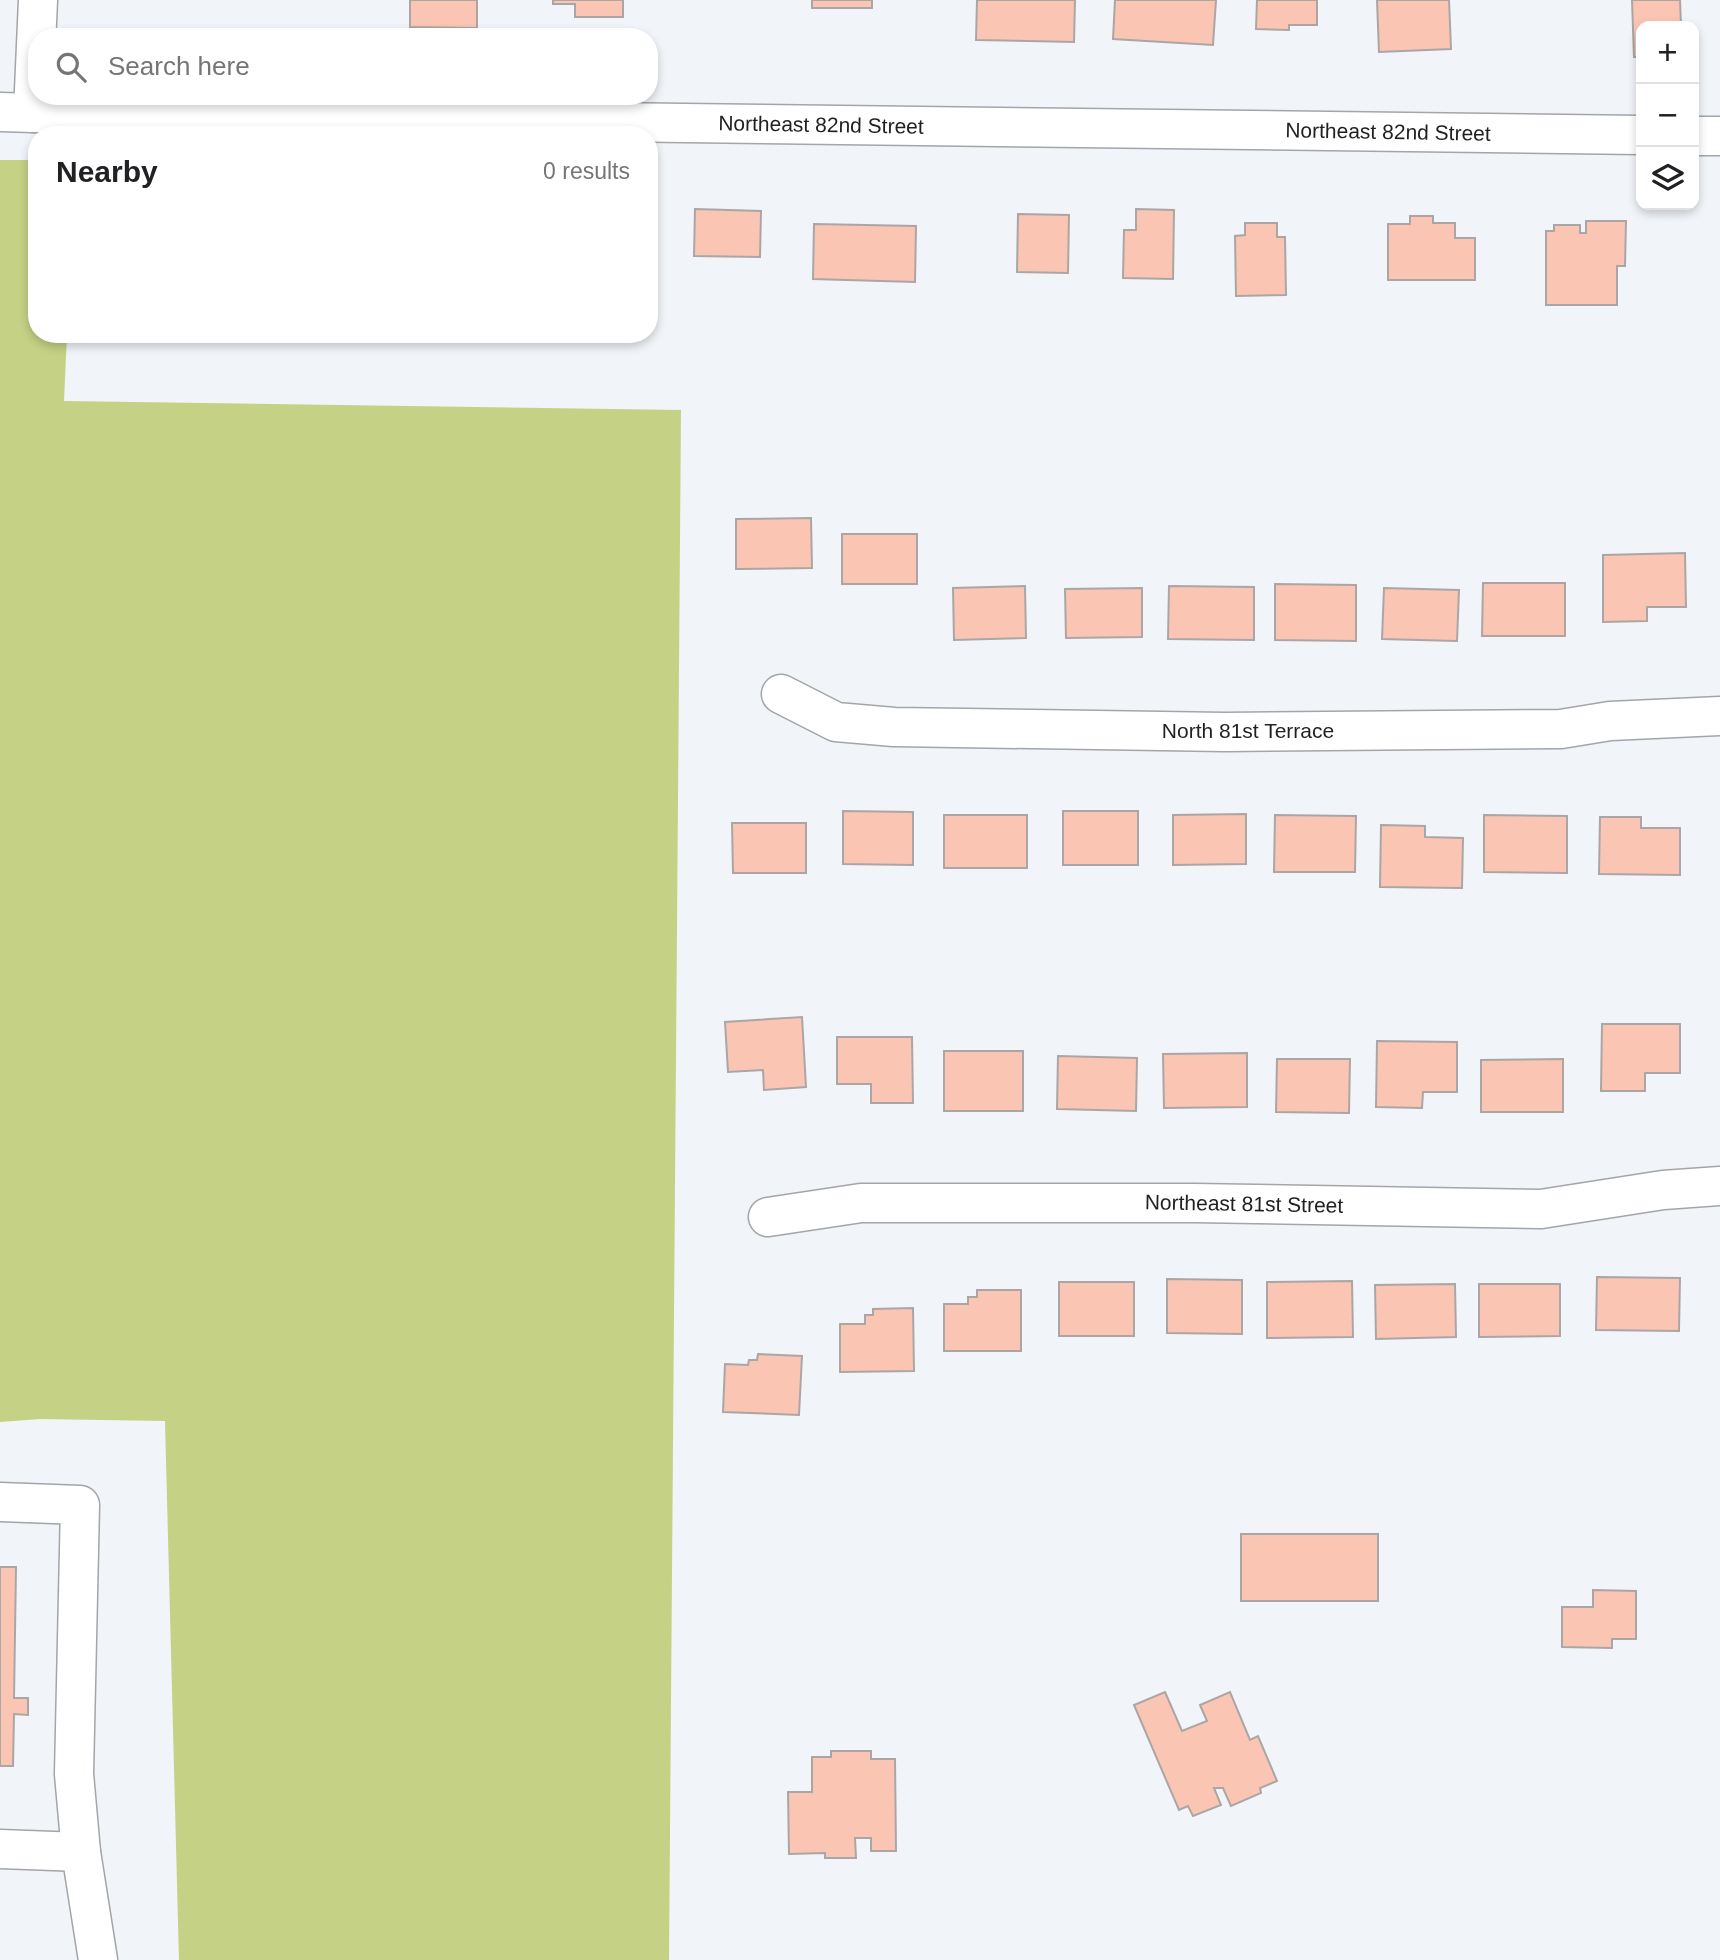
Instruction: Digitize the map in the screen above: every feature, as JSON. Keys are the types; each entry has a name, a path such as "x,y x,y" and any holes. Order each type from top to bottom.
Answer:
{"street":[{"path":"33,28 38,0"},
{"path":"17,112 28,53"},
{"name":"Northeast 82nd Street","path":"17,112 133,116 1636,135"},
{"path":"1699,136 1720,136"},
{"name":"North 81st Terrace","path":"781,694 836,722 894,727 1225,732 1560,729 1610,721 1720,716"},
{"name":"Northeast 81st Street","path":"768,1217 861,1203 1194,1203 1541,1209 1662,1190 1720,1186"},
{"path":"0,1502 80,1505 74,1774 81,1852 98,1960"},
{"path":"0,1849 81,1852"}],"green space":[{"path":"0,160 28,160 28,343 67,343 64,401 681,410 669,1960 179,1960 165,1421 40,1419 0,1422"}],"building":[{"path":"410,0 477,0 477,28 410,27"},
{"path":"553,0 623,0 623,17 575,17 575,4 553,4"},
{"path":"812,0 872,0 872,8 812,8"},
{"path":"977,0 1075,0 1074,42 976,40"},
{"path":"1115,0 1216,0 1213,45 1113,39"},
{"path":"1257,0 1317,0 1317,25 1289,25 1289,30 1256,29"},
{"path":"1377,0 1449,0 1451,49 1379,52"},
{"path":"1632,0 1680,0 1681,21 1636,21 1634,57"},
{"path":"695,209 761,211 760,257 694,256"},
{"path":"1136,209 1174,210 1173,279 1123,278 1124,230 1136,230"},
{"path":"1018,214 1069,215 1068,273 1017,272"},
{"path":"1410,216 1433,216 1433,223 1455,223 1455,238 1475,238 1475,280 1388,280 1388,224 1410,224"},
{"path":"1586,221 1626,221 1625,266 1617,266 1617,305 1546,305 1546,231 1554,231 1554,225 1580,225 1580,233 1586,233"},
{"path":"1245,223 1277,223 1277,237 1285,237 1286,295 1236,296 1235,236 1245,235"},
{"path":"814,224 916,226 915,282 813,279"},
{"path":"811,518 812,568 736,569 736,519"},
{"path":"842,534 917,534 917,584 842,584"},
{"path":"1685,553 1686,607 1647,607 1647,621 1603,622 1603,555"},
{"path":"1483,583 1565,583 1565,636 1482,636"},
{"path":"1275,584 1356,585 1356,641 1275,640"},
{"path":"1025,586 1026,638 954,640 953,588"},
{"path":"1169,586 1254,587 1254,640 1168,639"},
{"path":"1142,588 1142,637 1066,638 1065,589"},
{"path":"1384,588 1459,590 1457,641 1382,639"},
{"path":"843,811 913,812 913,865 843,864"},
{"path":"1063,811 1138,811 1138,865 1063,865"},
{"path":"1246,814 1246,864 1173,865 1173,815"},
{"path":"944,815 1027,815 1027,868 944,868"},
{"path":"1275,815 1356,816 1355,872 1274,872"},
{"path":"1484,815 1567,816 1567,873 1484,872"},
{"path":"1600,817 1641,817 1641,828 1680,828 1680,875 1599,874"},
{"path":"732,823 806,823 806,873 733,873"},
{"path":"1381,825 1425,826 1425,837 1463,838 1462,888 1380,887"},
{"path":"802,1017 806,1087 764,1090 763,1070 728,1072 725,1022"},
{"path":"1602,1024 1680,1024 1680,1073 1645,1073 1645,1091 1601,1091"},
{"path":"837,1037 912,1037 913,1103 871,1103 871,1084 837,1084"},
{"path":"1377,1041 1457,1042 1457,1092 1423,1092 1422,1108 1376,1107"},
{"path":"944,1051 1023,1051 1023,1111 944,1111"},
{"path":"1247,1053 1247,1107 1164,1108 1163,1054"},
{"path":"1058,1056 1137,1058 1136,1111 1057,1109"},
{"path":"1277,1059 1350,1059 1349,1113 1276,1112"},
{"path":"1563,1059 1563,1112 1481,1112 1481,1060"},
{"path":"1597,1277 1680,1278 1679,1331 1596,1330"},
{"path":"1167,1279 1242,1280 1242,1334 1167,1333"},
{"path":"1352,1281 1353,1337 1267,1338 1267,1282"},
{"path":"1059,1282 1134,1282 1134,1336 1059,1336"},
{"path":"1455,1284 1456,1337 1376,1339 1375,1285"},
{"path":"1479,1284 1560,1284 1560,1336 1479,1337"},
{"path":"977,1290 1021,1290 1021,1351 944,1351 944,1304 968,1304 968,1297 977,1297"},
{"path":"913,1308 914,1371 840,1372 840,1324 865,1324 865,1315 873,1315 873,1309"},
{"path":"758,1354 802,1356 799,1415 723,1412 725,1364 748,1365 749,1360 757,1360"},
{"path":"1241,1534 1378,1534 1378,1601 1241,1601"},
{"path":"0,1567 16,1567 14,1698 28,1698 28,1715 14,1714 13,1766 0,1766"},
{"path":"1593,1590 1636,1591 1636,1639 1612,1639 1612,1648 1562,1647 1562,1607 1593,1607"},
{"path":"1165,1692 1182,1731 1207,1721 1200,1705 1230,1692 1250,1740 1258,1736 1277,1781 1260,1788 1261,1793 1231,1806 1223,1788 1214,1788 1221,1805 1193,1816 1188,1806 1179,1810 1134,1705"},
{"path":"831,1751 871,1751 871,1759 895,1759 896,1851 871,1851 871,1838 855,1838 856,1858 825,1858 825,1853 789,1854 788,1792 812,1792 812,1757 831,1757"}]}
